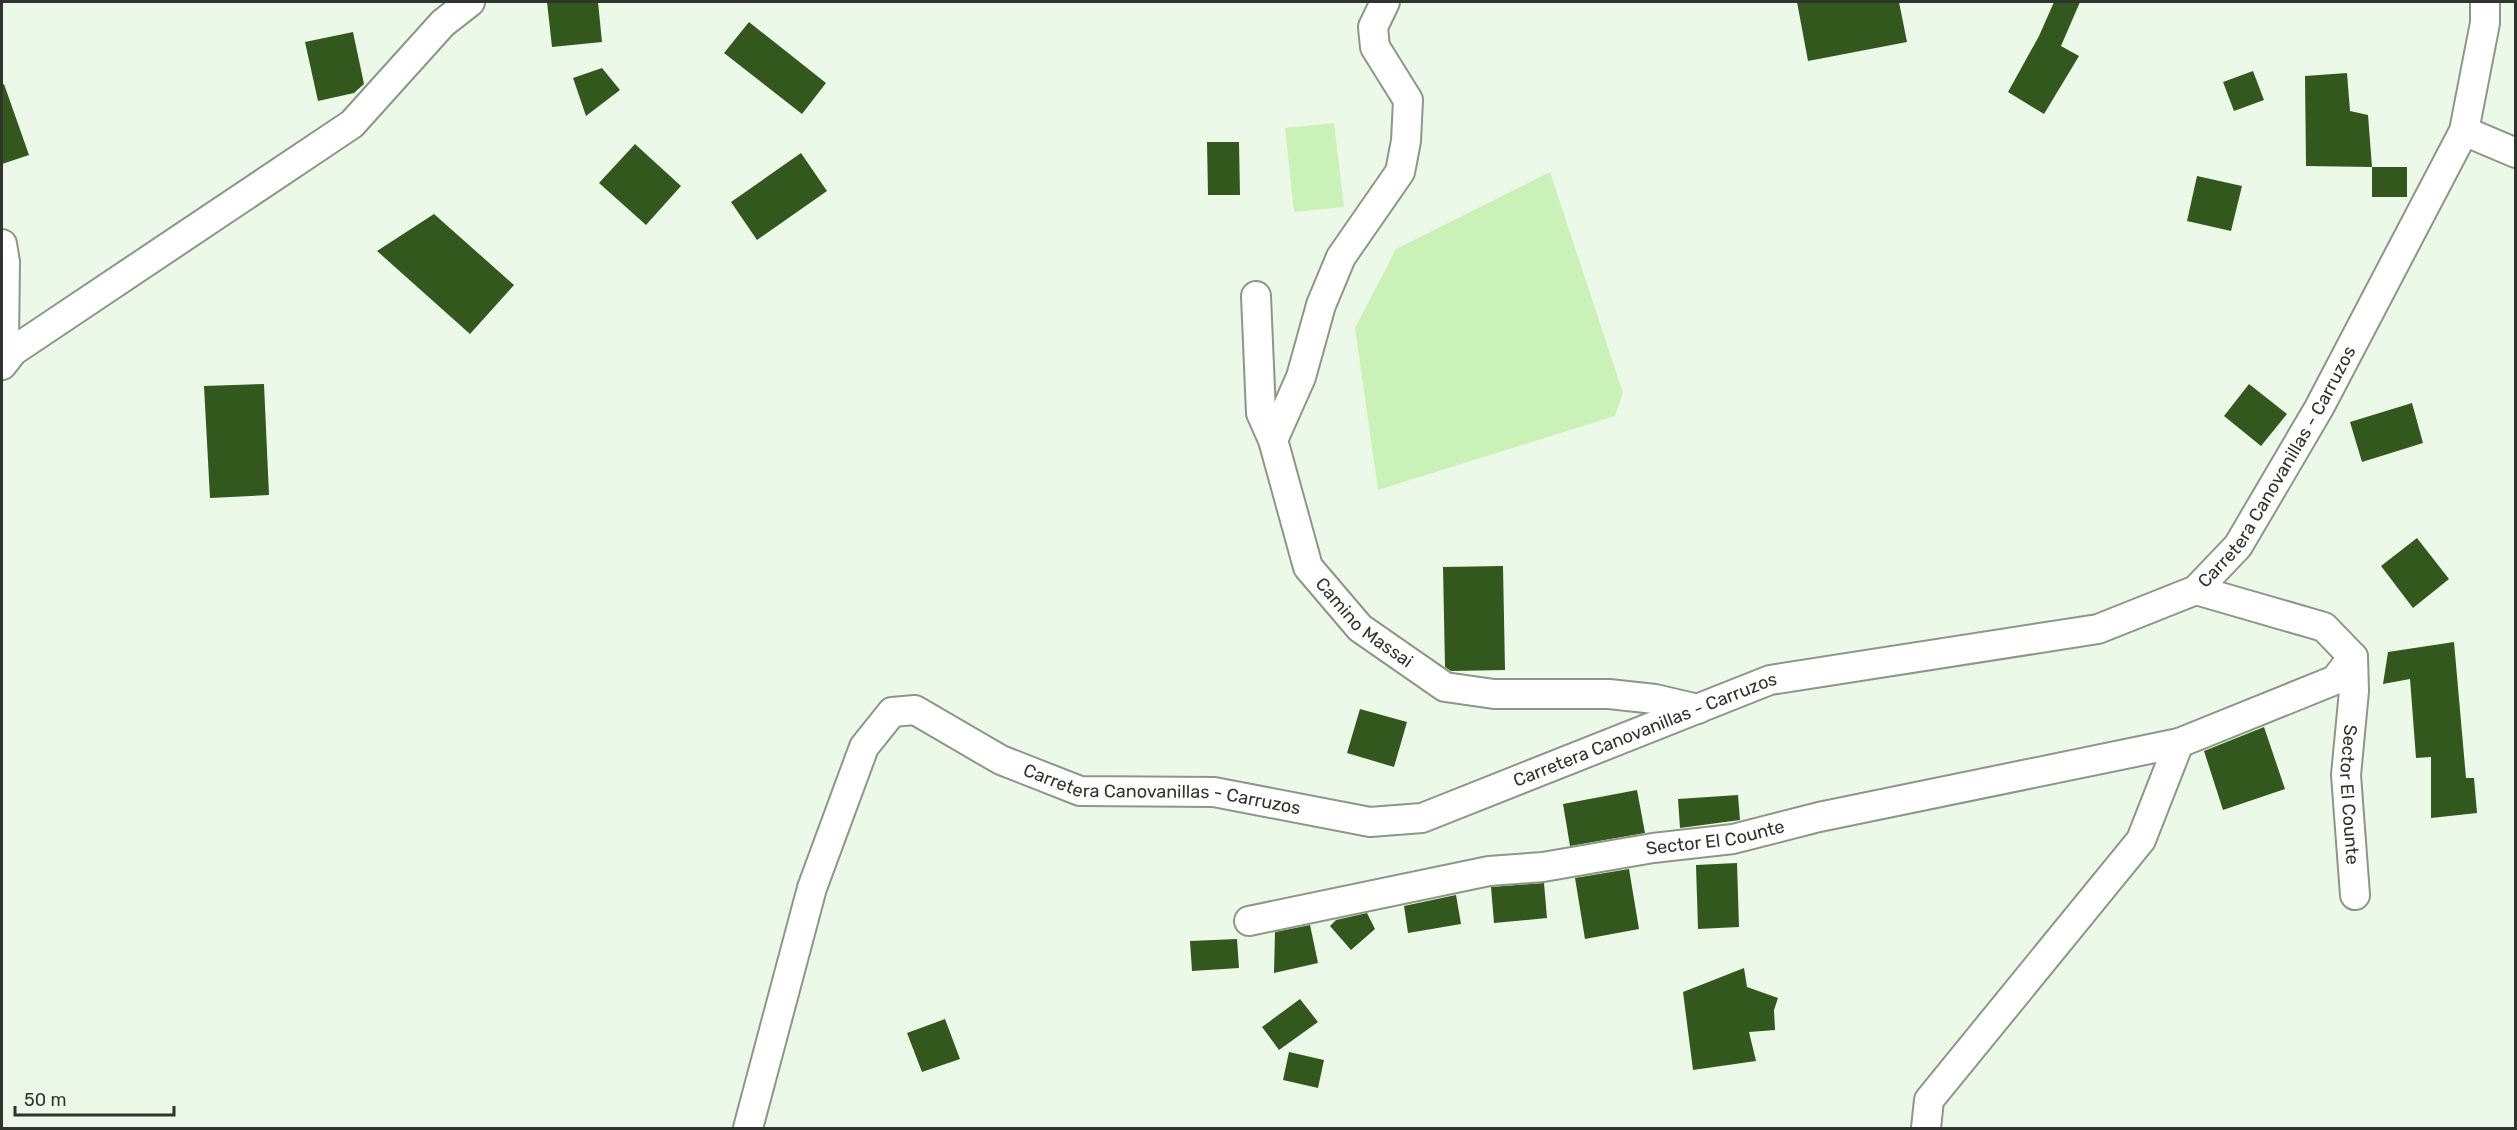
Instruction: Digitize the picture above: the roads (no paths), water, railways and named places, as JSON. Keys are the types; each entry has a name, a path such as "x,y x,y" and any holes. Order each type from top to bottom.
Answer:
{"street":[{"path":"5,350 352,124 443,23 470,2"},
{"path":"1273,440 1301,377 1321,305 1341,257 1400,172 1406,141 1408,100 1375,47 1372,27 1385,2"},
{"name":"Carretera Canovanillas - Carruzos","path":"748,1128 812,888 864,747 892,712 915,710 1001,760 1080,791 1214,792 1370,822 1422,818 1770,680 2098,629 2196,590 2238,546 2319,408 2464,131 2485,23 2485,2"},
{"path":"2464,131 2516,153"},
{"path":"2,244 5,262 5,350"},
{"name":"Camino Massai","path":"1256,296 1261,413 1273,440 1308,567 1360,627 1445,687 1494,694 1609,694 1655,699 1698,709"},
{"path":"2196,590 2324,627 2353,657"},
{"name":"Sector El Counte","path":"1249,921 1490,871 1543,867 1653,848 1733,838 1818,817 2179,743 2335,680 2353,657"},
{"name":"Sector El Counte","path":"2353,657 2354,691 2346,775 2355,896"},
{"path":"1926,1128 1929,1100 2141,840 2179,743"}]}
